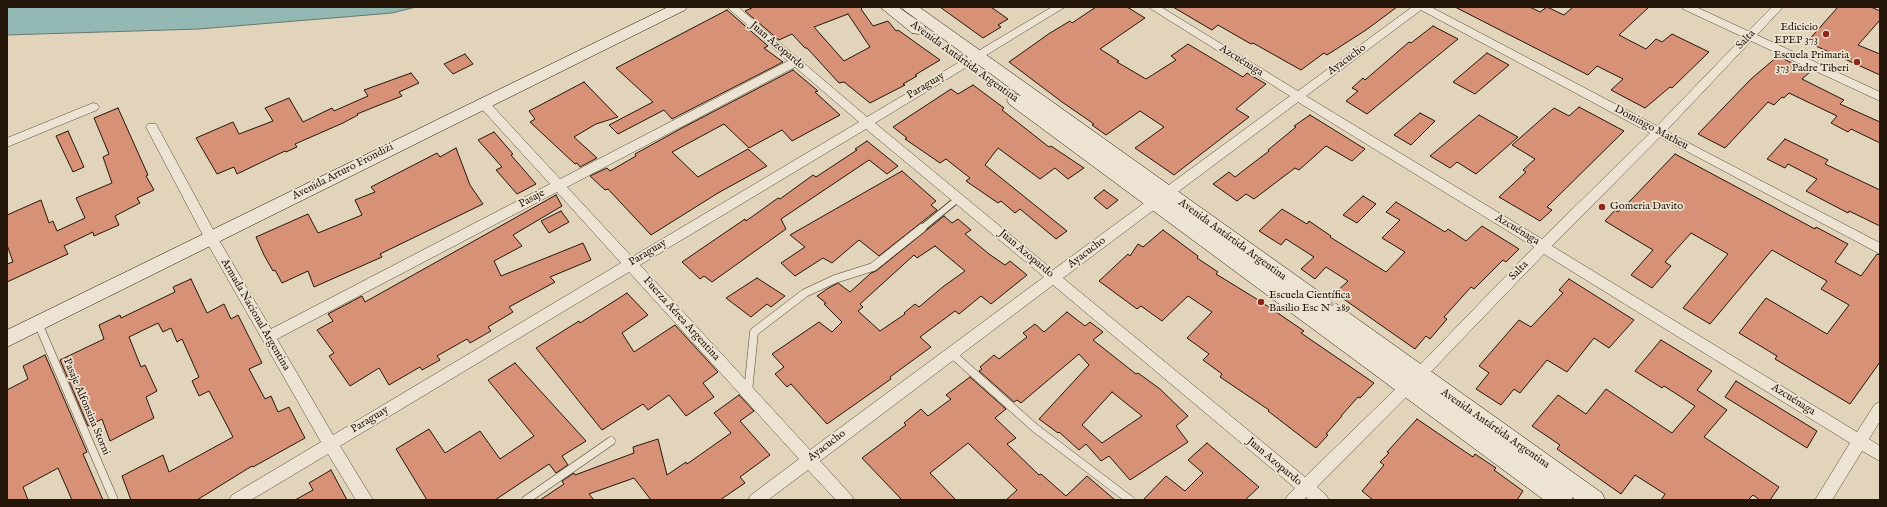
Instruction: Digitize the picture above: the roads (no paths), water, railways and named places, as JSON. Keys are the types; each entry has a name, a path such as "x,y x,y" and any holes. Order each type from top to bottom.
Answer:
{"main road":[{"name":"Avenida Arturo Frondizi","path":"7,339 483,102 680,7"},
{"name":"Avenida Antártida Argentina","path":"888,7 970,59 1412,381 1562,500"},
{"name":"Avenida Antártida Argentina","path":"909,7 970,59"},
{"name":"Avenida Antártida Argentina","path":"1412,381 1594,500"}],"street":[{"name":"Juan Azopardo","path":"732,7 866,122 1320,500"},
{"name":"Paraguay","path":"237,500 970,59 1060,7"},
{"name":"Azcuénaga","path":"1153,7 1880,454"},
{"name":"Ayacucho","path":"756,500 1160,197 1419,7"},
{"name":"Domingo Matheu","path":"1423,7 1880,249"},
{"path":"1687,7 1880,98"},
{"name":"Salta","path":"1293,500 1412,381 1543,246 1658,132 1778,7"},
{"name":"Pasaje","path":"268,337 796,62"},
{"name":"Fuerza Aérea Argentina","path":"483,102 846,500"},
{"path":"7,143 94,107"},
{"name":"Armada Nacional Argentina","path":"152,127 211,238 330,444 365,500"},
{"path":"1823,500 1880,408"}],"lane":[{"path":"748,393 754,332 805,293 835,279 874,267 959,198"},
{"name":"Pasaje Alfonsina Storni","path":"38,323 114,500"},
{"path":"951,353 1035,428 1130,500"},
{"path":"526,500 611,441"}],"water":[{"path":"7,7 416,7 392,13 199,29 7,35"}],"place":[{"name":"Edicicio EPEP 373","path":"1826,34"},
{"name":"Escuela Primaria 373 Padre Tiberi","path":"1857,62"},
{"name":"Gomeria Davito","path":"1602,207"},
{"name":"Escuela Científica Basilio Esc N° 289","path":"1261,302"}]}
